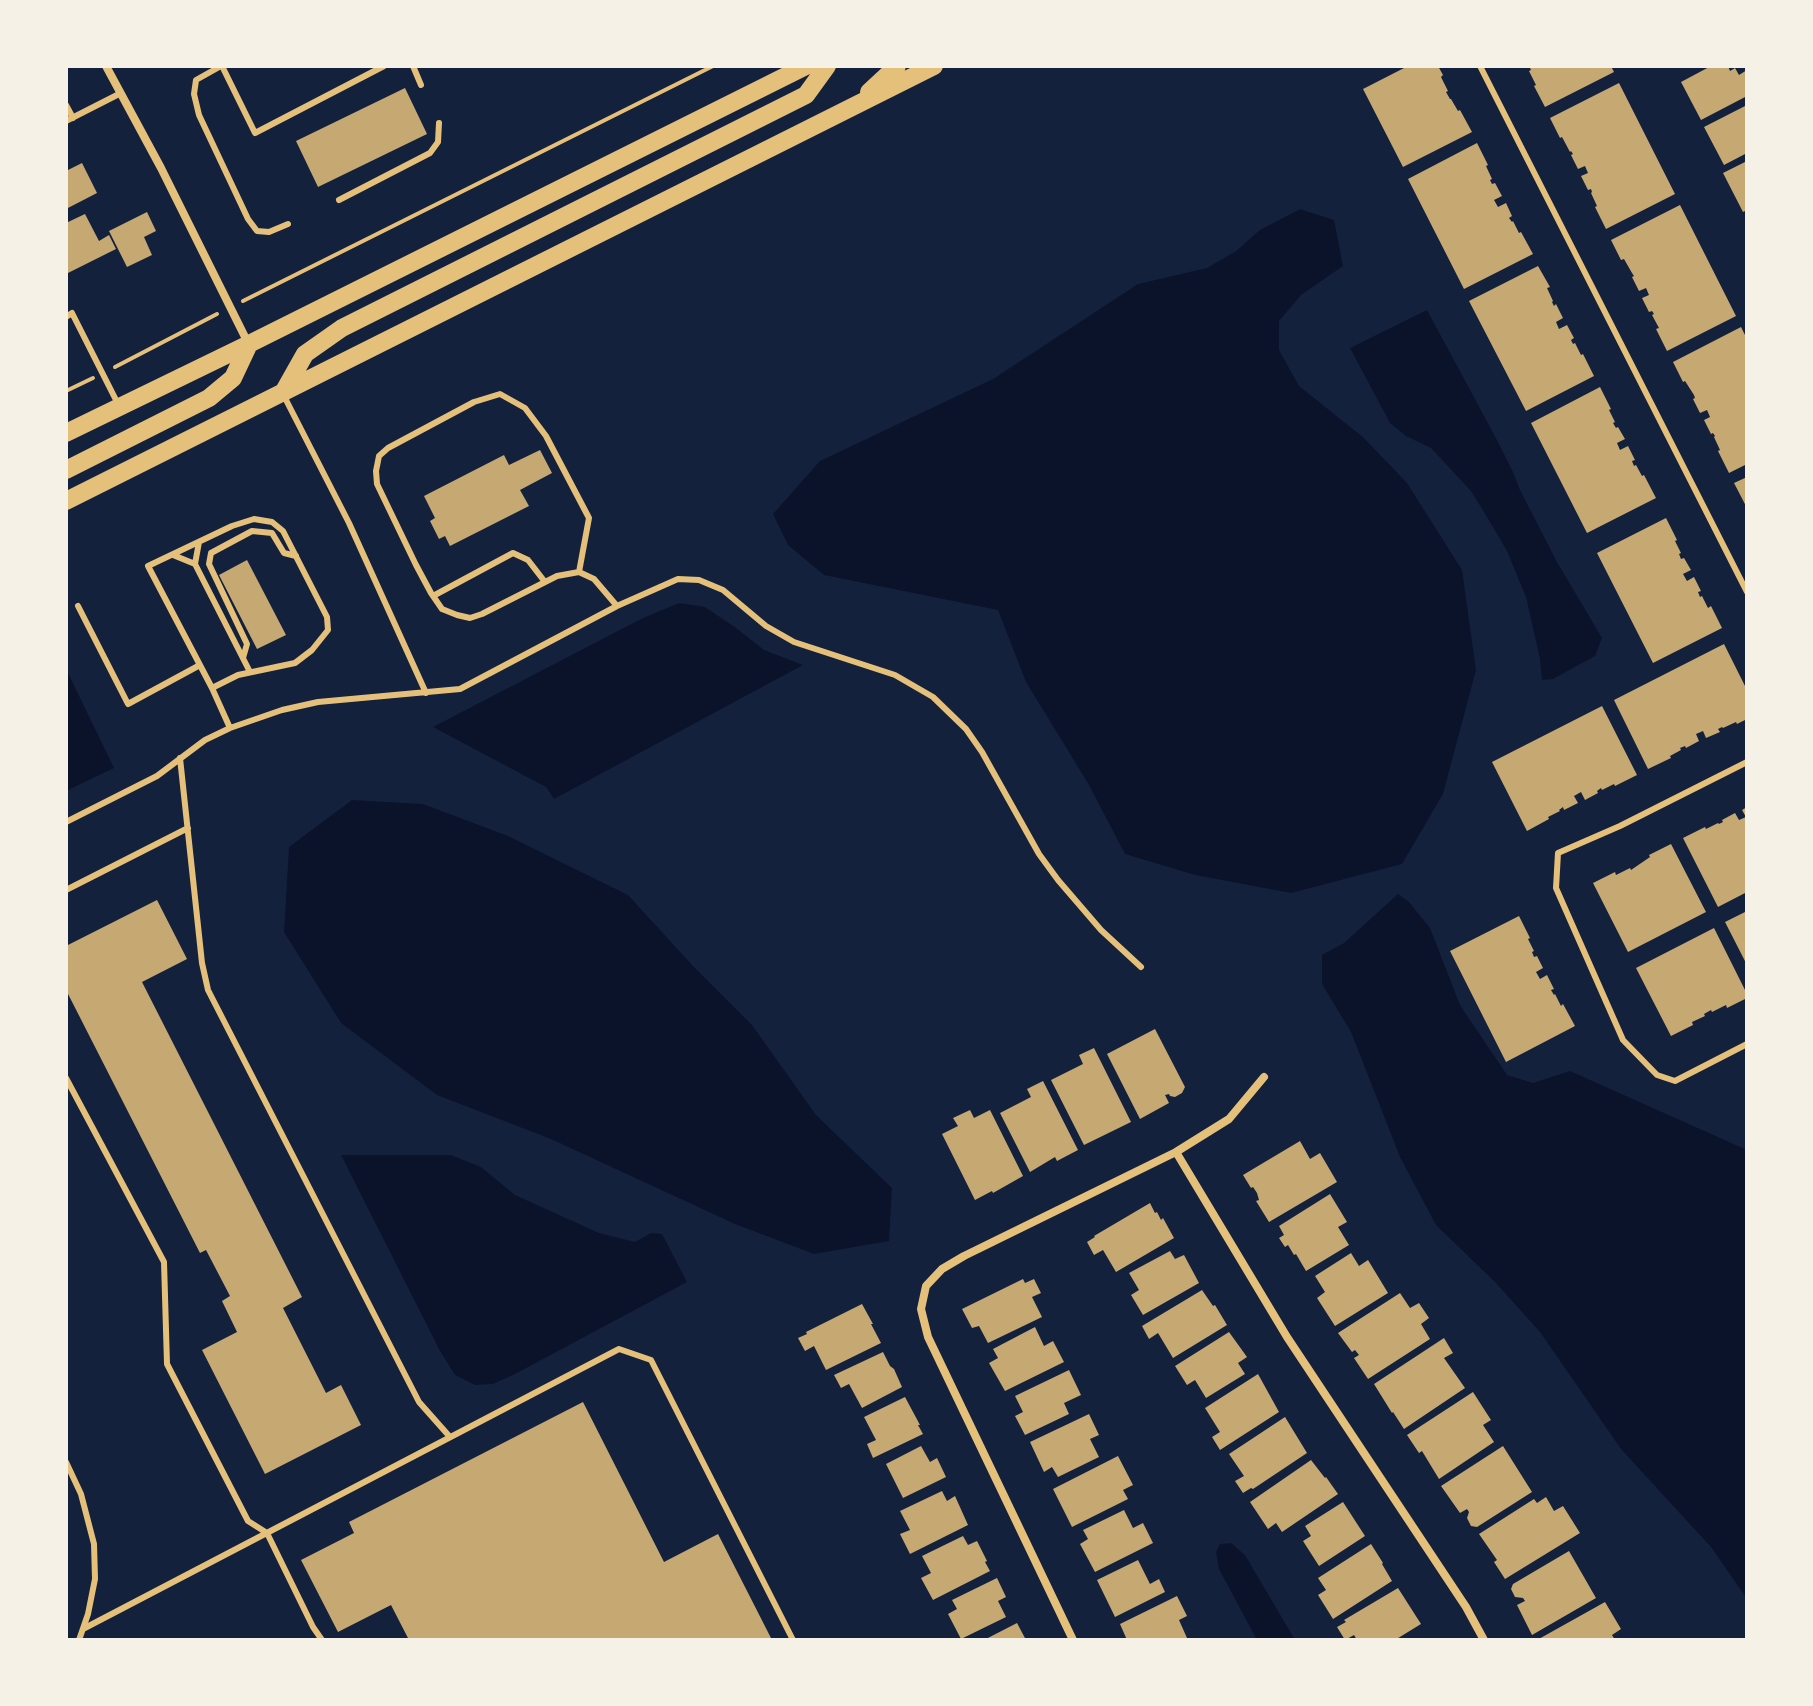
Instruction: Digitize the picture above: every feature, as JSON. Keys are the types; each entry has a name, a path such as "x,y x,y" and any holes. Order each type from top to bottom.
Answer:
{"main road":[{"path":"66,433 806,66"},
{"path":"283,393 305,354 342,328 806,95 827,66"},
{"path":"855,105 897,66"},
{"path":"66,501 934,66"},
{"path":"66,470 209,398 233,378 249,344"}],"street":[{"path":"106,66 249,344"},
{"path":"1073,1640 928,1337 921,1309 926,1286 942,1269 964,1256 1176,1152 1229,1119 1264,1077"},
{"path":"1176,1152 1287,1337 1457,1594 1484,1640"}],"lane":[{"path":"288,224 269,232 257,231 248,219 199,115 194,94 196,80 221,66 255,133 384,66"},
{"path":"413,66 421,85"},
{"path":"1480,66 1747,592"},
{"path":"66,105 69,120 121,93"},
{"path":"339,200 430,153 438,142 439,123"},
{"path":"66,317 72,313 119,407"},
{"path":"283,393 349,523 426,693"},
{"path":"579,572 589,518 546,436 525,408 500,394 474,402 388,448 379,456 377,484 442,609 470,618 557,576 579,572 594,579 617,606"},
{"path":"212,688 238,675 295,663 312,650 328,630 327,617 296,556 283,531 272,522 254,519 232,526 148,566 230,728"},
{"path":"243,658 247,644 209,564 211,553 252,531 272,533 284,553 296,556"},
{"path":"199,542 195,564 250,672"},
{"path":"433,596 513,553 528,560 545,582"},
{"path":"172,555 195,564"},
{"path":"66,822 157,776 205,740 230,728 282,710 318,702 460,689 617,606 678,579 699,580 723,590 766,626 794,642 895,675 933,697 966,729 982,752 1039,854 1058,880 1101,930 1141,967"},
{"path":"78,606 128,704 200,665"},
{"path":"180,758 202,963 208,990 419,1402 450,1437"},
{"path":"1747,762 1620,826 1558,853 1556,888 1623,1040 1657,1075 1675,1081 1747,1044"},
{"path":"66,890 188,828"},
{"path":"66,1078 164,1262 167,1364 248,1521 267,1533 322,1640"},
{"path":"83,1629 619,1349 651,1360 793,1640"},
{"path":"66,1462 81,1494 93,1537 95,1579 79,1640"}],"path":[{"path":"262,291 713,66"},
{"path":"113,368 213,316"},
{"path":"66,391 87,381"}],"water":[{"path":"1300,209 1334,220 1343,266 1301,295 1279,321 1279,350 1299,386 1364,438 1407,483 1462,570 1476,670 1443,794 1402,864 1291,893 1195,875 1125,854 1089,785 1026,682 998,610 824,575 788,545 773,514 820,461 993,379 1138,284 1207,268 1236,251 1260,230"},
{"path":"1427,310 1497,440 1557,562 1602,638 1595,656 1553,679 1542,680 1526,597 1507,551 1487,517 1471,491 1431,448 1406,436 1390,423 1350,348"},
{"path":"679,603 705,607 764,650 803,665 554,799 546,787 433,727 643,618"},
{"path":"66,669 114,768 66,791"},
{"path":"352,800 423,804 508,836 628,895 752,1025 816,1115 892,1188 889,1241 814,1254 735,1224 551,1139 437,1095 341,1023 284,932 289,847"},
{"path":"1398,894 1409,902 1430,928 1460,1005 1507,1075 1533,1083 1570,1071 1747,1150 1747,1599 1711,1547 1621,1449 1540,1332 1495,1282 1436,1225 1400,1157 1351,1032 1322,984 1322,955 1344,943"},
{"path":"341,1155 451,1155 481,1167 515,1195 599,1233 635,1242 651,1233 662,1234 687,1282 515,1374 493,1384 475,1385 455,1375 440,1351"},
{"path":"1231,1543 1245,1555 1295,1640 1257,1640 1219,1569 1216,1552 1220,1544"}],"building":[{"path":"1408,66 1438,66 1446,92 1472,132 1403,167 1363,89"},
{"path":"1529,66 1611,66 1614,72 1545,107 1534,86"},
{"path":"1711,66 1728,66 1730,71 1735,68 1739,75 1747,70 1747,96 1701,120 1681,82"},
{"path":"1619,83 1675,194 1606,229 1595,207 1591,189 1588,190 1581,176 1588,173 1585,166 1578,169 1573,154 1550,118"},
{"path":"405,88 427,134 318,187 296,141"},
{"path":"1747,105 1747,153 1724,165 1704,127"},
{"path":"1477,143 1488,165 1490,180 1502,196 1494,200 1498,207 1506,203 1512,216 1509,218 1533,254 1464,289 1408,179"},
{"path":"1747,161 1747,210 1743,212 1723,173"},
{"path":"82,163 97,193 66,209 66,171"},
{"path":"1680,205 1736,316 1667,351 1656,329 1659,328 1654,314 1649,312 1642,298 1649,295 1646,288 1639,291 1634,276 1611,240"},
{"path":"147,212 156,231 144,237 152,255 127,267 109,231"},
{"path":"85,214 99,241 109,235 116,249 66,274 66,223"},
{"path":"1538,266 1550,287 1547,288 1552,302 1563,318 1556,322 1559,329 1567,325 1574,338 1571,340 1573,344 1583,354 1594,376 1526,411 1469,301"},
{"path":"1741,327 1747,339 1747,464 1729,473 1718,451 1715,436 1704,420 1710,417 1707,410 1700,413 1694,395 1673,362"},
{"path":"1600,387 1611,409 1613,423 1625,439 1617,443 1620,450 1628,446 1635,460 1632,461 1634,466 1644,475 1656,498 1587,533 1531,423"},
{"path":"540,450 552,473 520,490 529,506 450,546 445,536 439,539 430,521 435,518 424,496 504,455 509,465"},
{"path":"1747,477 1747,508 1734,483"},
{"path":"1666,518 1677,540 1681,559 1684,558 1691,570 1683,574 1687,581 1694,577 1701,591 1698,592 1700,597 1708,608 1711,606 1722,628 1653,663 1597,553"},
{"path":"247,560 286,635 257,649 219,575"},
{"path":"1724,644 1747,690 1747,719 1722,727 1718,729 1720,732 1706,738 1703,731 1696,734 1699,741 1680,748 1671,758 1648,769 1614,700"},
{"path":"1602,706 1637,775 1615,786 1601,788 1585,800 1581,792 1574,796 1578,803 1564,810 1563,807 1527,831 1492,762"},
{"path":"1747,807 1747,892 1718,907 1683,838 1719,824 1735,813 1739,820 1746,817 1742,810"},
{"path":"1671,844 1706,912 1628,952 1593,883 1615,872 1616,875 1631,870 1649,855"},
{"path":"157,900 187,959 142,982 302,1297 283,1308 326,1393 341,1385 361,1425 265,1474 202,1350 237,1332 222,1301 230,1296 206,1250 200,1253 66,990 66,946"},
{"path":"1747,911 1747,965 1725,922"},
{"path":"1519,916 1530,938 1534,957 1537,956 1543,968 1536,972 1540,979 1547,975 1554,989 1551,990 1575,1026 1506,1062 1450,951"},
{"path":"1714,928 1747,998 1727,1008 1726,1005 1711,1010 1692,1022 1693,1025 1671,1036 1636,968"},
{"path":"1155,1029 1185,1087 1175,1097 1165,1095 1169,1103 1140,1119 1107,1054"},
{"path":"1094,1048 1131,1122 1084,1145 1051,1080 1083,1064 1079,1055"},
{"path":"1043,1081 1078,1150 1057,1161 1055,1157 1030,1172 1000,1113 1031,1097 1027,1089"},
{"path":"970,1110 974,1118 990,1110 1023,1176 975,1200 942,1134 958,1126 953,1118"},
{"path":"1300,1141 1310,1159 1320,1153 1337,1182 1269,1222 1256,1201 1259,1200 1257,1193 1243,1175"},
{"path":"1330,1194 1347,1222 1338,1227 1349,1245 1306,1271 1296,1254 1288,1245 1285,1247 1279,1238 1284,1235 1279,1226"},
{"path":"1150,1203 1174,1238 1116,1272 1103,1250 1094,1255 1087,1242"},
{"path":"1170,1251 1175,1259 1184,1255 1199,1283 1143,1315 1131,1295 1139,1290 1129,1273"},
{"path":"1351,1253 1359,1266 1368,1260 1388,1293 1335,1326 1317,1298 1325,1292 1315,1276"},
{"path":"1023,1279 1025,1283 1034,1279 1041,1293 1032,1297 1042,1317 988,1343 979,1326 972,1328 962,1309"},
{"path":"1202,1290 1227,1325 1173,1358 1158,1333 1149,1339 1142,1326"},
{"path":"1400,1293 1410,1308 1419,1303 1429,1318 1421,1324 1430,1339 1368,1379 1354,1358 1359,1355 1355,1350 1352,1352 1338,1333"},
{"path":"862,1304 881,1343 826,1370 814,1346 805,1351 798,1338"},
{"path":"1035,1327 1044,1346 1053,1341 1064,1362 1005,1391 989,1363 998,1358 993,1349"},
{"path":"1229,1332 1247,1357 1238,1363 1245,1374 1206,1398 1195,1380 1187,1385 1175,1366"},
{"path":"1444,1338 1453,1353 1444,1358 1465,1388 1404,1429 1374,1384"},
{"path":"883,1352 902,1387 862,1408 849,1384 841,1388 834,1375"},
{"path":"1069,1370 1081,1395 1064,1403 1069,1414 1025,1435 1015,1416 1023,1412 1015,1396"},
{"path":"1258,1374 1279,1412 1220,1450 1212,1437 1220,1432 1205,1408"},
{"path":"1473,1392 1491,1420 1483,1425 1494,1442 1439,1479 1422,1451 1419,1453 1407,1435"},
{"path":"905,1397 923,1434 873,1458 867,1444 876,1440 864,1417"},
{"path":"583,1402 664,1562 718,1534 772,1640 409,1640 391,1605 338,1632 301,1560 354,1533 349,1522"},
{"path":"1089,1414 1099,1435 1090,1439 1099,1457 1058,1477 1052,1467 1044,1472 1030,1442"},
{"path":"1285,1417 1307,1453 1243,1493 1235,1481 1244,1476 1229,1454"},
{"path":"921,1446 930,1462 937,1458 946,1477 903,1498 886,1464"},
{"path":"1503,1446 1532,1492 1477,1527 1471,1526 1467,1509 1460,1513 1441,1486"},
{"path":"1118,1456 1133,1485 1123,1490 1128,1499 1072,1527 1053,1489"},
{"path":"1311,1460 1338,1494 1282,1532 1276,1523 1268,1529 1250,1502"},
{"path":"942,1491 947,1501 955,1496 968,1525 910,1554 900,1534 910,1530 900,1511"},
{"path":"1546,1497 1554,1511 1563,1506 1580,1533 1505,1579 1494,1562 1497,1560 1479,1534 1534,1499 1537,1503"},
{"path":"1343,1502 1365,1536 1319,1566 1303,1541 1311,1536 1305,1526"},
{"path":"1124,1510 1133,1528 1143,1523 1153,1543 1095,1572 1080,1544 1088,1539 1083,1530"},
{"path":"963,1536 968,1545 977,1541 990,1571 933,1600 921,1578 931,1573 922,1556"},
{"path":"1371,1544 1392,1581 1333,1619 1318,1595 1326,1590 1318,1578"},
{"path":"1569,1551 1596,1598 1532,1635 1517,1605 1525,1601 1515,1597 1511,1589 1513,1584"},
{"path":"1138,1560 1150,1584 1159,1579 1165,1592 1115,1617 1097,1580"},
{"path":"997,1578 1006,1597 998,1601 1006,1617 961,1639 948,1614 957,1609 952,1600"},
{"path":"1398,1588 1421,1624 1395,1640 1357,1640 1354,1635 1345,1640 1337,1627 1346,1622 1344,1620"},
{"path":"1177,1596 1187,1616 1179,1620 1187,1638 1127,1640 1120,1624"},
{"path":"1605,1602 1621,1629 1612,1635 1615,1640 1537,1640"},
{"path":"1017,1623 1026,1640 984,1640"}]}
